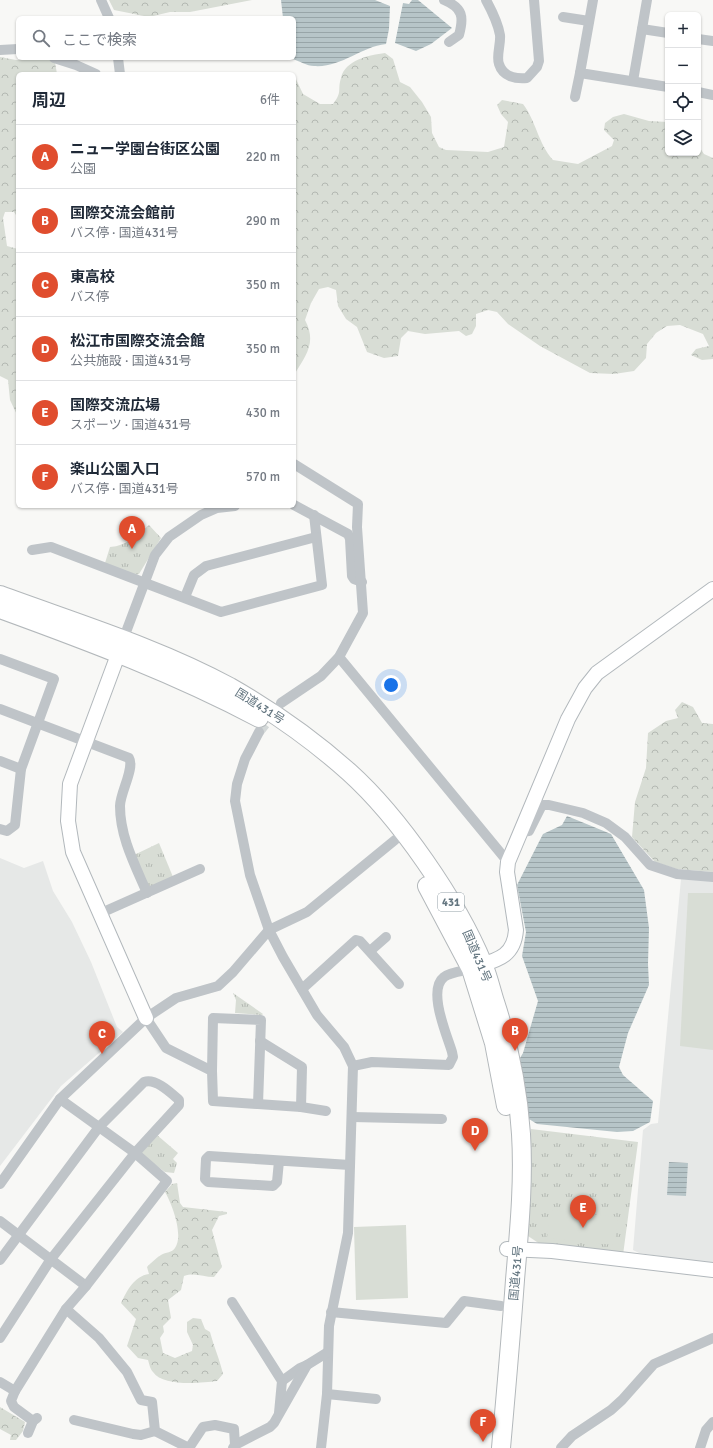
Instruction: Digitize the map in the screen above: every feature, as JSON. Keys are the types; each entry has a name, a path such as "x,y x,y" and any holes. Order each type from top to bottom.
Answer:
{"highway":[{"name":"国道431号","path":"0,595 121,646 228,686 270,711 308,738 350,773 376,800 404,834 436,878 457,913 477,966 504,1092 510,1137 512,1249 501,1448"},
{"name":"国道431号","path":"0,609 121,646 264,721 300,746 341,780 368,807 395,840 426,884 477,966"},
{"name":"国道431号","path":"489,1448 501,1306 512,1249"}],"street":[{"path":"101,0 108,16"},
{"path":"444,0 456,6 461,12 462,24 459,35 449,42"},
{"path":"486,0 493,13 500,36 499,63 506,74 516,79 527,78 537,67 539,61 534,0"},
{"path":"575,97 593,0"},
{"path":"633,81 646,0"},
{"path":"563,17 589,21"},
{"path":"642,29 665,33"},
{"path":"701,39 713,41"},
{"path":"0,50 16,49"},
{"path":"60,60 92,72"},
{"path":"118,60 120,72"},
{"path":"580,72 665,86"},
{"path":"701,93 713,95"},
{"path":"281,703 321,676 339,657 363,612 357,527 358,504 296,465"},
{"path":"296,506 348,534 350,538 352,576 356,581 362,582"},
{"path":"212,1071 200,1067 166,1048 146,1018 73,852 68,821 70,784 155,555 169,537 201,515 217,508"},
{"path":"32,550 51,547 221,612 322,585 314,515"},
{"path":"185,598 194,574 206,566 316,537"},
{"path":"353,1066 372,1062 449,1065 453,1057 438,1006 438,985 446,976 506,955 512,948 516,930 506,872 508,862 568,719 585,688 597,673 713,589"},
{"path":"339,657 508,862"},
{"path":"0,659 54,679 39,724 33,734 21,769 15,825 7,831 0,829"},
{"path":"0,709 86,743 128,757 131,761 131,766 120,803 120,822 126,842 147,893"},
{"path":"259,732 244,759 237,784 235,801 250,875 269,930 302,989 318,1014 344,1047 353,1066 348,1233 331,1312 327,1394 321,1448"},
{"path":"0,761 21,769"},
{"path":"520,832 529,831 539,809 542,805 549,804 583,813 606,823 624,837 650,865 677,874 713,877"},
{"path":"0,1184 60,1099 146,1018 176,998 218,986 233,972 269,930 307,912 395,840"},
{"path":"100,913 200,869"},
{"path":"370,951 386,937"},
{"path":"302,989 356,940 360,941 370,951 399,984"},
{"path":"258,1104 261,1020 213,1018 213,1101 301,1107 326,1111"},
{"path":"260,1041 302,1067 301,1107"},
{"path":"0,1260 99,1127 144,1082 154,1083 179,1100 179,1105 135,1153 51,1259 0,1338"},
{"path":"28,1433 35,1420 14,1407 11,1401 15,1391 66,1309 86,1286 167,1181 135,1153 60,1099"},
{"path":"352,1117 442,1119"},
{"path":"279,1160 277,1182 273,1186 208,1182 205,1179 206,1159 209,1156 279,1160 350,1165"},
{"path":"0,1221 86,1286"},
{"path":"512,1249 552,1251 713,1270"},
{"path":"331,1312 446,1323 464,1301 501,1306"},
{"path":"232,1302 282,1381 278,1417"},
{"path":"66,1309 99,1338 126,1372 141,1400 152,1402 155,1431"},
{"path":"561,1448 572,1436 611,1410 622,1400 654,1364 713,1338"},
{"path":"282,1381 300,1368 328,1352"},
{"path":"74,1420 133,1434 141,1435 155,1431 189,1448 200,1429 208,1425 234,1429 234,1446 270,1427 278,1417 307,1365"},
{"path":"0,1382 15,1391"},
{"path":"327,1394 376,1399"},
{"path":"700,1448 706,1430 713,1422"}],"shaded area":[{"path":"281,0 375,0 390,6 389,29 386,44 368,49 342,61 324,66 309,65 296,60 296,16 283,16"},
{"path":"412,0 418,0 452,28 431,44 416,51 395,43 403,3 409,4"},
{"path":"567,816 611,834 644,890 649,928 649,985 628,1033 619,1067 623,1075 653,1101 650,1122 633,1131 617,1132 537,1124 529,1119 520,1058 523,1053 538,1001 522,956 526,932 517,885 543,834 562,825"},
{"path":"0,858 24,868 43,861 53,891 72,922 91,962 117,1027 123,1032 61,1086 0,1166"},
{"path":"681,879 713,880 713,1264 639,1253 633,1250 643,1130 651,1124 658,1123"},
{"path":"669,1162 688,1163 686,1196 667,1195"}],"green space":[{"path":"109,0 252,0 190,12 170,12 153,16 144,16 114,10"},
{"path":"385,53 393,59 400,82 410,87 422,102 431,117 432,133 439,147 446,150 488,152 504,147 508,122 501,114 497,105 502,100 523,104 544,146 553,160 578,164 612,146 614,140 604,130 605,123 613,117 624,114 649,121 665,122 665,156 701,156 701,150 704,154 713,158 713,359 702,360 691,355 696,349 709,346 703,334 680,325 667,326 656,333 647,344 646,358 634,371 614,374 590,373 540,346 508,324 497,312 488,310 476,314 476,326 472,334 466,336 459,331 425,334 408,331 401,338 398,356 384,358 367,352 357,327 346,319 338,306 336,290 328,287 319,289 311,303 305,320 310,335 310,342 306,355 296,372 296,79 303,94 320,104 333,104 339,93 343,72 352,63 365,57"},
{"path":"0,57 16,60 50,60 55,62 57,72 16,72 16,215 14,212 5,212 3,218 7,246 16,248 16,413 10,400 8,380 0,376"},
{"path":"149,525 161,538 139,574 135,575 105,563 110,547 122,545"},
{"path":"682,702 693,707 702,723 713,724 713,872 677,869 655,862 632,837 635,802 646,768 648,733 666,721 678,718 675,710"},
{"path":"159,843 173,877 152,887 147,886 134,855"},
{"path":"688,893 713,893 713,1050 680,1046"},
{"path":"233,993 263,1014 235,1013 236,1000"},
{"path":"531,1129 638,1142 623,1255 540,1244 528,1236 531,1188"},
{"path":"157,1135 178,1153 173,1159 177,1163 174,1173 165,1172 142,1155 142,1152"},
{"path":"177,1183 180,1203 183,1207 227,1212 227,1214 219,1216 212,1230 222,1267 214,1277 195,1275 184,1276 181,1290 168,1300 171,1318 163,1326 164,1332 160,1338 163,1353 175,1358 192,1351 193,1345 187,1332 187,1322 193,1318 201,1319 205,1329 210,1332 222,1369 223,1374 217,1381 183,1383 165,1380 158,1377 153,1372 150,1368 148,1360 138,1358 127,1346 136,1319 121,1303 135,1281 144,1275 149,1274 147,1267 159,1256 172,1251 175,1248 178,1228 174,1212 165,1192 172,1184"},
{"path":"550,1210 618,1217 615,1245 547,1238"},
{"path":"406,1225 408,1298 356,1300 354,1227"},
{"path":"0,1407 25,1422 23,1431 16,1440 10,1440 11,1435 0,1429"}],"tunnel":[{"path":"259,732 276,710"}],"place":[{"name":"ニュー学園台街区公園","path":"132,549"},
{"name":"国際交流会館前","path":"515,1051"},
{"name":"東高校","path":"102,1054"},
{"name":"松江市国際交流会館","path":"475,1151"},
{"name":"国際交流広場","path":"583,1228"},
{"name":"楽山公園入口","path":"483,1442"}]}
